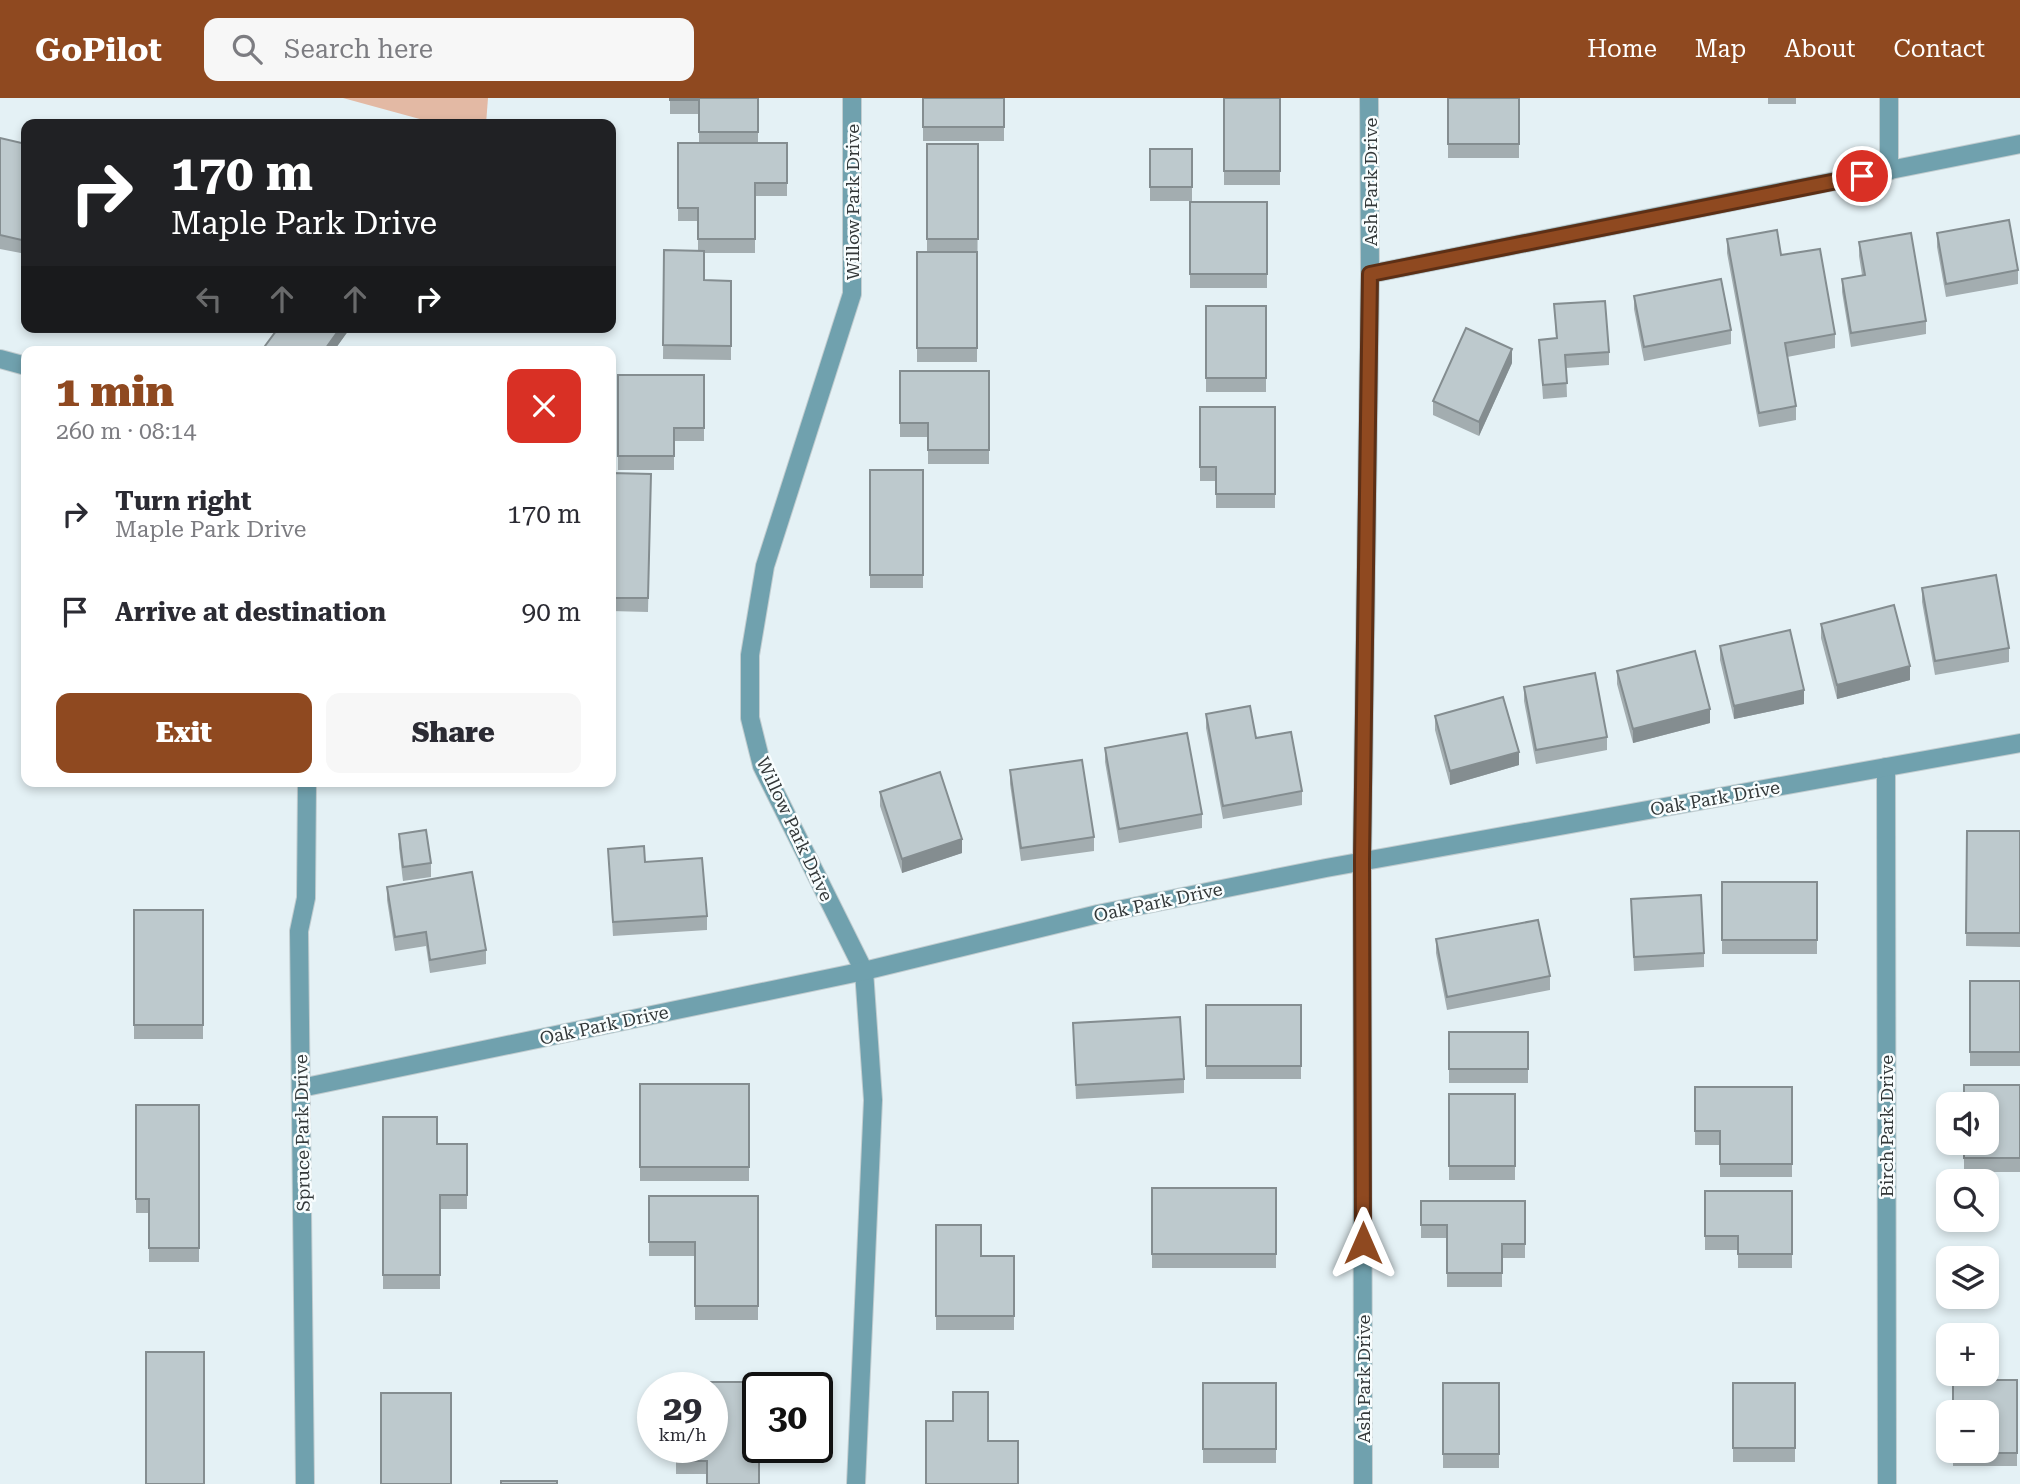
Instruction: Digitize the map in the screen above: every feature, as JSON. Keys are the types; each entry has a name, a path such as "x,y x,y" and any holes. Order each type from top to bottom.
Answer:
{"street":[{"name":"Willow Park Drive","path":"852,98 852,294 765,566 750,655 750,718 762,766 864,971 873,1100 856,1484"},
{"name":"Ash Park Drive","path":"1363,1484 1362,861 1370,274 1369,98"},
{"path":"1889,98 1889,171"},
{"path":"1370,274 2020,145"},
{"path":"0,359 21,365"},
{"name":"Oak Park Drive","path":"301,1087 864,971 1098,914 1362,861 2020,743"},
{"name":"Birch Park Drive","path":"1886,767 1887,1484"},
{"name":"Spruce Park Drive","path":"305,1484 299,930 306,898 307,787"}],"shaded area":[{"path":"343,98 488,98 486,119 420,119"}],"building":[{"path":"670,98 758,98 758,132 699,132 699,100"},
{"path":"923,98 1004,98 1004,127 923,127"},
{"path":"1224,98 1280,98 1280,171 1224,171"},
{"path":"1448,98 1519,98 1519,144 1448,144"},
{"path":"0,138 21,143 21,240 0,235"},
{"path":"678,143 787,143 787,183 755,183 755,239 698,239 698,208 678,208"},
{"path":"927,144 978,144 978,239 927,239"},
{"path":"1150,149 1192,149 1192,187 1150,187"},
{"path":"1190,202 1267,202 1267,274 1190,274"},
{"path":"2009,220 2018,270 1946,284 1937,233"},
{"path":"1777,230 1781,255 1820,249 1835,334 1785,343 1796,406 1759,413 1727,239"},
{"path":"1911,233 1926,321 1851,333 1842,279 1865,275 1859,242"},
{"path":"664,250 704,251 704,280 731,281 731,346 663,345"},
{"path":"917,252 977,252 977,348 917,348"},
{"path":"1721,279 1731,330 1644,347 1634,296"},
{"path":"1605,301 1609,352 1565,355 1567,383 1543,385 1539,340 1557,338 1554,304"},
{"path":"1206,306 1266,306 1266,378 1206,378"},
{"path":"1466,328 1512,349 1479,422 1433,401"},
{"path":"275,333 337,333 327,346 265,346"},
{"path":"900,371 989,371 989,450 928,450 928,423 900,423"},
{"path":"618,375 704,375 704,428 674,428 674,456 618,456"},
{"path":"1200,407 1275,407 1275,494 1216,494 1216,467 1200,467"},
{"path":"870,470 923,470 923,575 870,575"},
{"path":"616,473 651,474 648,598 616,598"},
{"path":"1996,575 2009,648 1935,661 1922,588"},
{"path":"1894,605 1910,666 1837,685 1821,624"},
{"path":"1790,630 1804,690 1734,706 1720,646"},
{"path":"1695,651 1710,709 1633,729 1617,671"},
{"path":"1595,673 1607,737 1536,750 1524,687"},
{"path":"1503,697 1519,752 1450,771 1435,716"},
{"path":"1250,706 1256,738 1291,732 1302,791 1223,806 1206,714"},
{"path":"1187,733 1202,814 1119,829 1105,748"},
{"path":"1082,760 1094,837 1021,848 1010,770"},
{"path":"940,772 962,839 902,859 880,792"},
{"path":"426,830 431,863 403,867 399,834"},
{"path":"1967,831 2020,831 2020,933 1966,933"},
{"path":"644,846 645,862 702,858 707,916 613,922 608,849"},
{"path":"472,872 486,950 430,960 426,932 395,937 387,887"},
{"path":"1722,882 1817,882 1817,940 1722,940"},
{"path":"1701,895 1704,953 1634,957 1631,899"},
{"path":"134,910 203,910 203,1025 134,1025"},
{"path":"1538,920 1550,976 1447,997 1436,939"},
{"path":"1970,981 2020,981 2020,1052 1970,1052"},
{"path":"1206,1005 1301,1005 1301,1066 1206,1066"},
{"path":"1180,1017 1184,1079 1076,1085 1073,1023"},
{"path":"1449,1032 1528,1032 1528,1069 1449,1069"},
{"path":"640,1084 749,1084 749,1167 640,1167"},
{"path":"1964,1085 2020,1085 2020,1158 1964,1158 1964,1155 1999,1155 1999,1092 1964,1092"},
{"path":"1695,1087 1792,1087 1792,1164 1720,1164 1720,1131 1695,1131"},
{"path":"1449,1094 1515,1094 1515,1166 1449,1166"},
{"path":"136,1105 199,1105 199,1248 149,1248 149,1199 136,1199"},
{"path":"383,1117 437,1117 437,1144 467,1144 467,1195 440,1195 440,1275 383,1275"},
{"path":"1152,1188 1276,1188 1276,1254 1152,1254"},
{"path":"1705,1191 1792,1191 1792,1254 1738,1254 1738,1236 1705,1236"},
{"path":"649,1196 758,1196 758,1306 695,1306 695,1242 649,1242"},
{"path":"1421,1201 1525,1201 1525,1244 1502,1244 1502,1273 1447,1273 1447,1225 1421,1225"},
{"path":"936,1225 981,1225 981,1256 1014,1256 1014,1316 936,1316"},
{"path":"146,1352 204,1352 204,1484 146,1484"},
{"path":"1999,1380 2017,1380 2017,1453 1999,1453 1999,1400 1953,1400 1953,1386 1999,1386"},
{"path":"728,1382 742,1382 742,1463 759,1463 759,1484 707,1484 707,1463 728,1463"},
{"path":"1203,1383 1276,1383 1276,1449 1203,1449"},
{"path":"1443,1383 1499,1383 1499,1454 1443,1454"},
{"path":"1733,1383 1795,1383 1795,1448 1733,1448"},
{"path":"953,1392 988,1392 988,1441 1018,1441 1018,1484 926,1484 926,1421 953,1421"},
{"path":"381,1393 451,1393 451,1484 381,1484"},
{"path":"501,1481 557,1481 557,1484 501,1484"}],"route":[{"path":"1363,1243 1362,861 1370,274 1862,176"}]}
